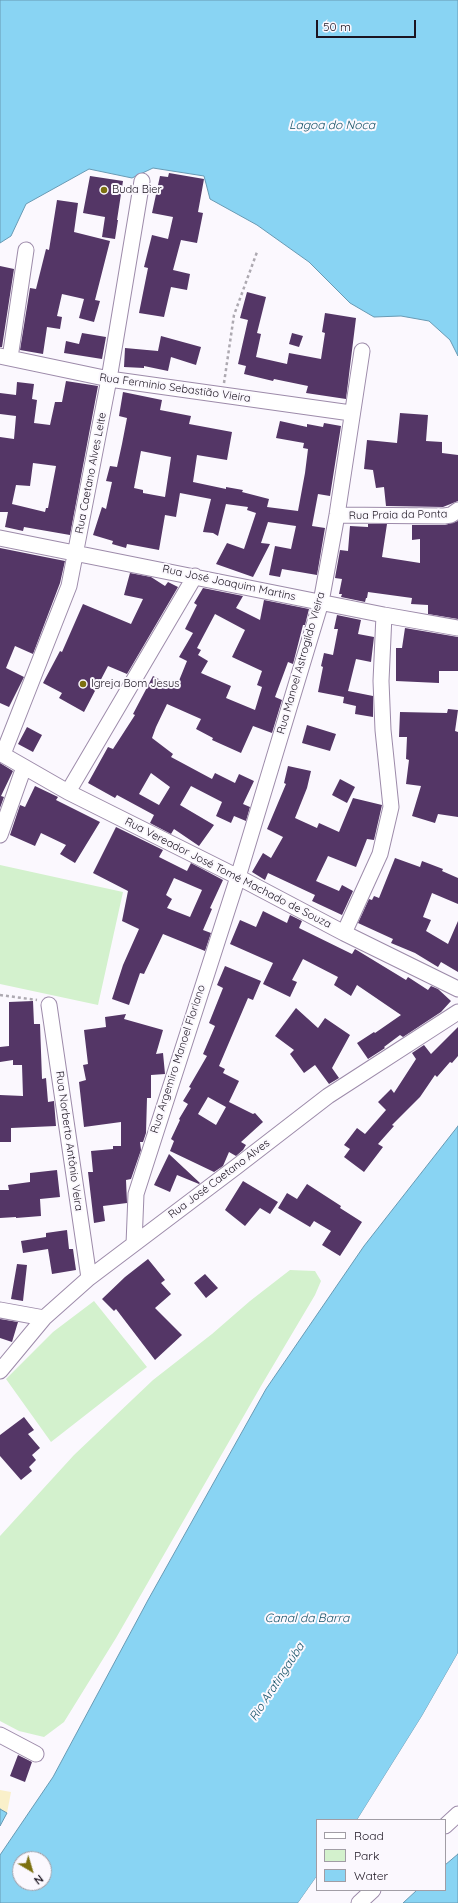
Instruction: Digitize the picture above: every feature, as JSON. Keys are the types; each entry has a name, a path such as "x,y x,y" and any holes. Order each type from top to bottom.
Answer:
{"street":[{"name":"Rua Caetano Alves Leite","path":"2,754 68,586 110,379 142,181"},
{"path":"5,357 26,250"},
{"name":"Rua Manoel Astrogildo Vieira","path":"238,877 321,602 337,515 351,413 362,351"},
{"name":"Rua Ferminio Sebastião Vieira","path":"5,357 110,379 351,413"},
{"name":"Rua Praia da Ponta","path":"337,515 444,516 451,515 458,510"},
{"name":"Rua José Joaquim Martins","path":"0,538 76,552 384,615 458,628"},
{"path":"68,792 195,576"},
{"path":"344,933 380,854 391,807 383,730 381,681 384,615"},
{"name":"Rua Vereador José Tomé Machado de Souza","path":"2,754 68,792 238,877 344,933 458,989"},
{"path":"0,835 24,767"},
{"name":"Rua Argemiro Manoel Floriano","path":"134,1244 136,1194 238,877"},
{"name":"Rua Norberto Antônio Veira","path":"49,1005 88,1278"},
{"name":"Rua José Caetano Alves","path":"0,1371 44,1318 88,1278 328,1096 458,1012"},
{"path":"0,1310 44,1318"},
{"path":"0,1735 36,1754"},
{"path":"446,1825 458,1814"},
{"path":"359,1903 372,1891"}],"path":[{"path":"222,395 234,315 258,252"},
{"path":"0,995 35,999 49,1005"}],"green space":[{"path":"0,865 123,892 98,1005 0,984"},
{"path":"290,1270 315,1271 321,1281 315,1295 116,1638 64,1722 44,1737 19,1731 0,1721 0,1536 74,1455 153,1380"},
{"path":"94,1301 147,1367 51,1442 6,1379 53,1332"}],"sand":[{"path":"0,1790 11,1792 7,1813 0,1809"}],"water":[{"name":"Lagoa do Noca","path":"0,0 458,0 458,356 450,340 429,321 401,316 374,317 350,303 309,262 257,225 210,199 204,176 153,168 132,178 89,169 26,204 11,236 0,243"},
{"name":"Canal da Barra","path":"458,1126 458,1653 422,1716 358,1819 316,1819 316,1877 298,1903 0,1903 0,1855 53,1777 148,1600 266,1389 364,1246"},
{"path":"0,1809 7,1813 0,1826"},
{"path":"458,1854 458,1903 403,1903 416,1891 446,1891 446,1864"}],"pier":[{"path":"458,1653 458,1657 424,1717 362,1816 360,1819 358,1819 422,1716"},
{"path":"316,1877 316,1880 300,1903 298,1903"}],"building":[{"path":"169,173 204,179 198,212 203,213 197,243 181,240 173,270 190,274 187,290 171,287 164,317 139,313 148,268 144,267 152,235 168,239 173,217 152,213 160,176 168,177"},
{"path":"90,176 123,181 115,239 102,237 105,217 83,213"},
{"path":"57,200 78,203 74,232 110,241 95,300 100,301 94,322 79,318 84,299 62,294 57,316 62,317 60,329 47,327 43,354 20,350 30,288 36,289 46,249 49,250"},
{"path":"0,266 14,269 2,347 0,347"},
{"path":"247,292 266,297 257,333 261,334 256,357 287,364 289,353 321,359 325,333 322,332 325,313 356,318 346,399 306,393 308,386 274,379 273,381 244,374 246,366 238,364 248,320 240,318"},
{"path":"82,333 106,337 102,359 64,353 66,341 79,344"},
{"path":"292,333 303,336 299,347 289,344"},
{"path":"161,336 201,347 196,365 171,357 168,371 144,366 144,368 124,367 125,348 158,351"},
{"path":"66,381 98,386 70,535 24,527 23,531 5,527 8,512 0,512 0,437 14,439 16,416 0,414 0,393 16,395 17,382 34,384 32,399 37,400 34,423 50,425 55,402 62,402","holes":["33,463 56,466 48,508 46,508 45,512 12,504 16,485 30,486"]},
{"path":"123,392 162,400 160,410 191,416 189,424 232,432 227,460 197,455 193,482 226,489 226,487 243,490 242,492 269,499 267,507 298,511 308,449 303,448 304,443 276,438 280,421 307,427 307,424 323,427 324,423 341,426 330,496 318,494 312,526 325,528 317,575 282,569 280,577 269,575 275,546 291,549 296,526 268,522 261,543 270,544 253,577 216,564 227,543 244,549 256,513 247,510 248,507 226,504 218,536 213,533 203,532 211,499 180,493 176,517 165,515 159,550 127,544 126,548 112,544 113,541 93,535 102,507 106,509 112,482 106,481 110,466 117,467 127,418 119,416","holes":["141,451 171,457 165,497 143,493 143,490 134,488"]},
{"path":"400,413 428,415 426,441 442,442 442,453 458,455 458,501 443,507 386,506 384,487 376,488 373,470 364,469 367,440 397,443"},
{"path":"458,521 458,619 428,614 428,605 411,604 412,598 368,592 365,602 341,597 342,594 339,594 342,579 335,578 340,550 348,551 350,526 368,527 368,524 387,524 382,557 420,563 420,539 412,540 412,525 445,525"},
{"path":"0,548 65,561 60,583 33,654 15,646 6,668 24,677 9,707 0,703"},
{"path":"130,573 151,577 165,586 168,582 178,587 127,674 108,666 84,712 59,698 62,693 43,683 60,651 62,652 83,604 131,624 143,599 124,595"},
{"path":"203,588 243,596 236,608 260,620 264,600 309,609 305,625 303,625 293,664 288,662 275,697 282,700 272,733 253,726 241,753 212,740 213,738 196,729 201,719 167,704 156,727 152,738 173,754 171,757 212,779 215,773 235,783 239,774 254,781 243,804 250,807 246,821 234,816 231,823 216,816 222,802 191,786 180,805 214,825 199,846 174,829 171,834 150,823 154,815 117,795 115,798 88,783 108,747 113,749 135,715 133,714 153,676 176,688 187,661 179,657 193,633 185,629 197,605 194,603","holes":["215,614 245,630 232,657 262,671 257,685 262,687 255,710 226,698 231,686 201,673 208,661 198,655 201,650 197,648","151,773 170,787 159,805 139,794"]},
{"path":"337,615 361,620 358,634 374,637 371,662 356,659 348,691 373,696 373,717 355,714 356,706 343,703 344,697 318,692 324,653 333,655 338,629 334,629"},
{"path":"405,628 458,637 458,671 439,671 439,683 396,681 396,648 402,648"},
{"path":"448,709 458,710 455,731 458,732 458,817 438,814 435,823 412,816 421,786 406,784 409,760 406,759 407,737 399,737 400,712 447,713"},
{"path":"307,725 336,734 330,751 302,743"},
{"path":"27,727 42,735 33,752 18,744"},
{"path":"0,763 13,771 1,796 4,797 0,808"},
{"path":"288,766 311,771 307,788 295,818 317,828 319,823 339,832 353,798 382,805 374,840 367,839 356,867 328,856 316,881 339,891 342,885 353,891 342,915 312,901 315,895 268,873 265,880 252,872 263,853 271,858 283,837 267,829 286,784 284,783"},
{"path":"340,779 355,787 347,803 332,795"},
{"path":"35,786 58,797 56,800 100,822 75,863 60,854 66,845 41,833 35,846 10,835 20,805 25,807"},
{"path":"116,827 163,850 159,857 187,871 191,863 223,880 210,908 212,909 203,930 211,933 205,951 163,934 144,974 140,973 129,1005 112,999 123,965 139,929 122,921 128,891 93,873","holes":["174,878 202,890 190,917 167,908 172,899 166,895"]},
{"path":"395,858 420,867 422,861 443,869 442,871 458,878 458,904 432,893 423,917 431,920 426,931 448,944 458,921 458,972 441,962 438,967 415,953 391,943 393,939 358,923 369,899 372,900 374,896 379,898"},
{"path":"263,911 287,923 290,915 302,921 299,928 352,954 355,949 406,980 408,977 428,990 431,986 438,989 451,1001 441,1012 403,1037 400,1035 384,1047 385,1048 368,1059 357,1043 374,1032 375,1033 401,1015 357,985 351,996 334,985 338,977 303,959 292,980 297,982 290,997 263,984 273,963 230,944 240,920 256,927"},
{"path":"225,966 261,981 253,1000 248,998 219,1066 225,1069 223,1073 239,1081 229,1102 253,1114 255,1113 263,1122 241,1142 246,1145 243,1150 236,1156 229,1152 223,1166 214,1172 170,1151 174,1141 171,1139 180,1120 179,1119 188,1104 183,1101 191,1088 189,1087 207,1056 203,1054 215,1026 209,1023 223,988 217,985","holes":["208,1097 226,1107 216,1125 198,1114"]},
{"path":"33,1001 34,1024 40,1024 42,1079 46,1078 48,1102 54,1101 56,1126 11,1128 11,1142 0,1142 0,1095 23,1096 22,1065 13,1065 13,1060 0,1062 0,1047 9,1046 9,1002"},
{"path":"296,1008 318,1028 325,1018 350,1035 332,1068 339,1078 329,1084 315,1065 304,1073 290,1054 294,1050 275,1036"},
{"path":"126,1014 124,1019 163,1030 156,1054 163,1053 165,1074 151,1075 151,1098 147,1098 146,1133 143,1142 140,1142 141,1150 131,1179 126,1180 127,1203 103,1206 105,1221 94,1223 88,1172 93,1172 91,1151 113,1149 113,1146 121,1146 121,1122 84,1127 79,1082 86,1080 83,1065 88,1064 84,1030 106,1027 105,1017"},
{"path":"458,1027 458,1056 452,1063 450,1062 437,1077 435,1075 420,1097 392,1125 394,1126 378,1144 383,1147 364,1172 344,1157 350,1149 344,1145 357,1128 365,1134 386,1110 378,1102 391,1089 394,1093 416,1059 412,1053 424,1045 431,1054"},
{"path":"169,1154 200,1183 199,1184 177,1175 170,1192 154,1185"},
{"path":"57,1170 60,1197 40,1199 41,1216 0,1218 0,1190 9,1190 8,1185 30,1182 30,1173"},
{"path":"243,1181 278,1202 270,1214 260,1208 245,1226 225,1210"},
{"path":"307,1184 341,1206 340,1208 362,1222 340,1256 322,1245 331,1231 314,1221 310,1227 278,1208 287,1193 297,1199"},
{"path":"67,1230 69,1249 73,1249 76,1270 52,1274 48,1249 23,1253 21,1241 46,1237 46,1233"},
{"path":"148,1259 165,1280 161,1283 171,1294 155,1308 182,1335 155,1360 116,1309 114,1311 102,1299 125,1277"},
{"path":"17,1264 27,1265 23,1301 11,1299"},
{"path":"205,1274 218,1288 206,1298 194,1283"},
{"path":"0,1319 18,1322 12,1342 0,1338"},
{"path":"24,1417 34,1430 28,1434 40,1448 32,1455 36,1460 29,1467 32,1471 21,1480 0,1456 0,1435"},
{"path":"18,1755 32,1762 25,1782 10,1776"}],"place":[{"name":"Buda Bier","path":"104,190"},
{"name":"Igreja Bom Jesus","path":"83,684"}],"water label":[{"name":"Rio Aratingaúba","path":"277,1682"}]}
